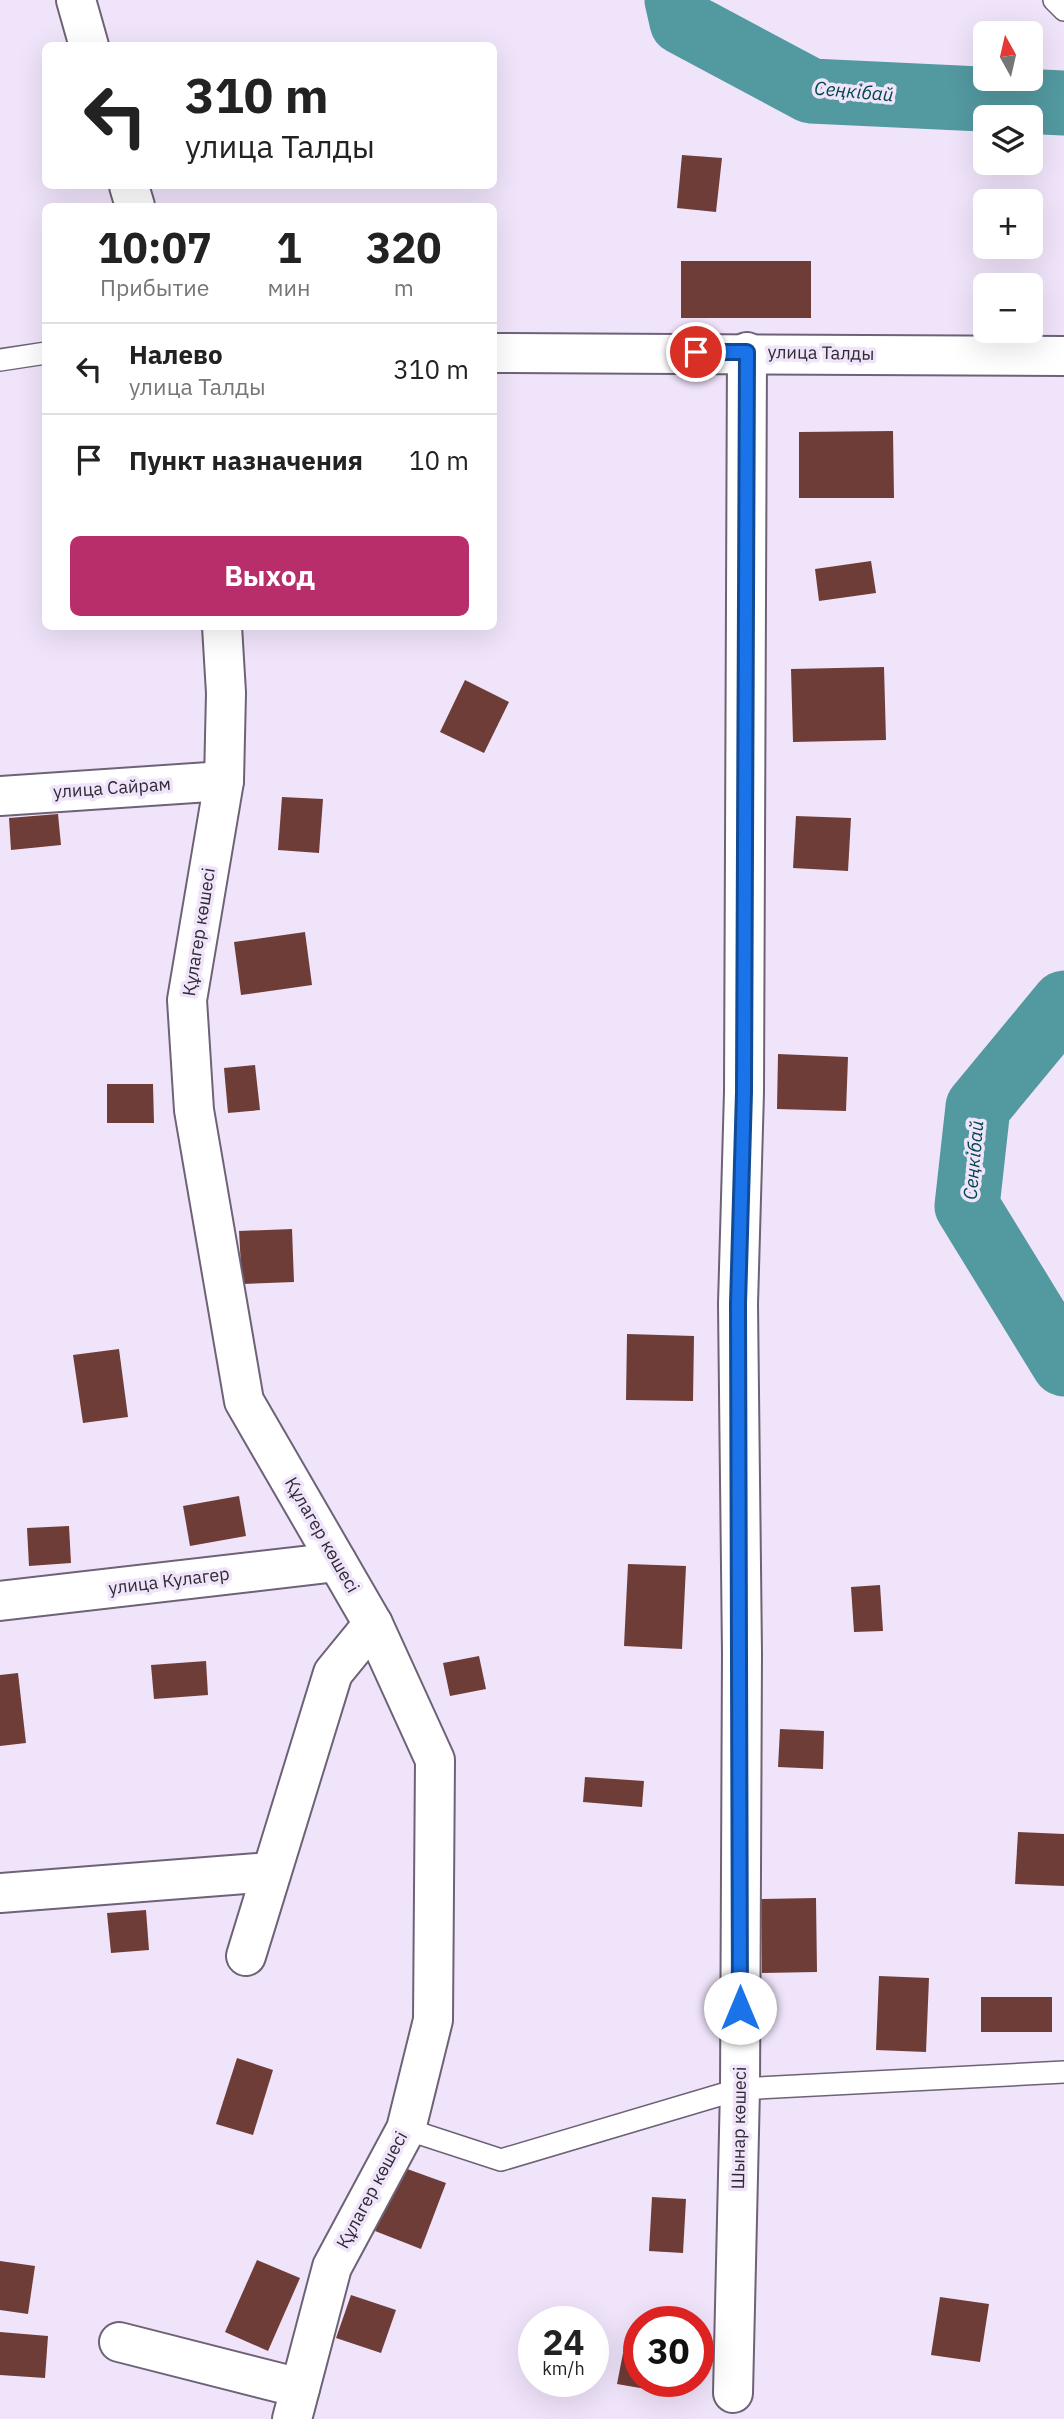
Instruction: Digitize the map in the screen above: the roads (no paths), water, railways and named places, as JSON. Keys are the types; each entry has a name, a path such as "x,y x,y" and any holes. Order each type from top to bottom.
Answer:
{"street":[{"path":"76,0 88,42"},
{"name":"улица Талды","path":"497,353 747,352 1064,356"},
{"name":"Шынар көшесі","path":"733,2393 740,2090 741,1654 738,1304 744,1078 747,352"},
{"name":"Құлагер көшесі","path":"222,630 226,693 224,781 187,1000 194,1110 244,1401 373,1624 435,1760 433,2020 406,2129 332,2267 296,2404"},
{"name":"улица Сайрам","path":"0,796 224,781"},
{"name":"улица Кулагер","path":"0,1601 338,1562"},
{"path":"246,1956 333,1673 373,1624"},
{"path":"0,1893 271,1872"},
{"path":"119,2342 296,2404"}],"lane":[{"path":"1054,0 1064,10"},
{"path":"0,360 42,354"},
{"path":"406,2129 501,2160 740,2090 1064,2072"}],"waterway":[{"name":"Сеңкібай","path":"677,0 682,22 811,91 1064,103"},
{"name":"Сеңкібай","path":"1064,1003 978,1107 967,1206 1064,1364"}]}
